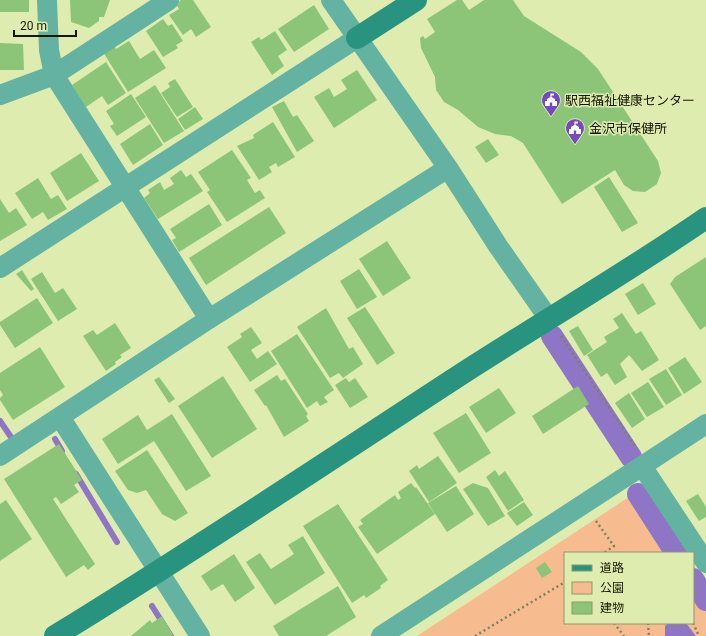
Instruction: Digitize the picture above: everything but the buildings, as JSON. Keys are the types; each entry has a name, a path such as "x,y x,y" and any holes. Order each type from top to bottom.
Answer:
{"street":[{"path":"47,0 49,50 54,75 209,319"},
{"path":"0,95 54,75 169,0"},
{"path":"331,0 448,168 498,246 549,319"},
{"path":"0,268 416,0"},
{"path":"0,456 209,319 448,168"},
{"path":"54,636 159,572 462,374 645,260 706,218"},
{"path":"60,417 200,636"},
{"path":"381,636 706,424"},
{"path":"642,466 706,563"}],"path":[{"path":"549,319 639,452 642,466"},
{"path":"583,503 614,546 605,552"},
{"path":"475,636 564,582"},
{"path":"615,624 624,636"},
{"path":"648,624 649,636"},
{"path":"693,624 699,636"}],"green space":[{"path":"632,495 669,552 564,552 564,624 694,624 694,591 706,609 706,636 417,636"}],"shaded area":[{"path":"667,624 687,624 696,636 665,636 665,626"}],"waterway":[{"path":"552,336 631,457"},
{"path":"0,421 13,440"},
{"path":"55,439 62,451"},
{"path":"76,474 117,542"},
{"path":"638,494 675,552"},
{"path":"694,581 706,600"},
{"path":"152,606 171,636"}],"place":[{"name":"駅西福祉健康センター","path":"551,117"},
{"name":"金沢市保健所","path":"575,145"}]}
